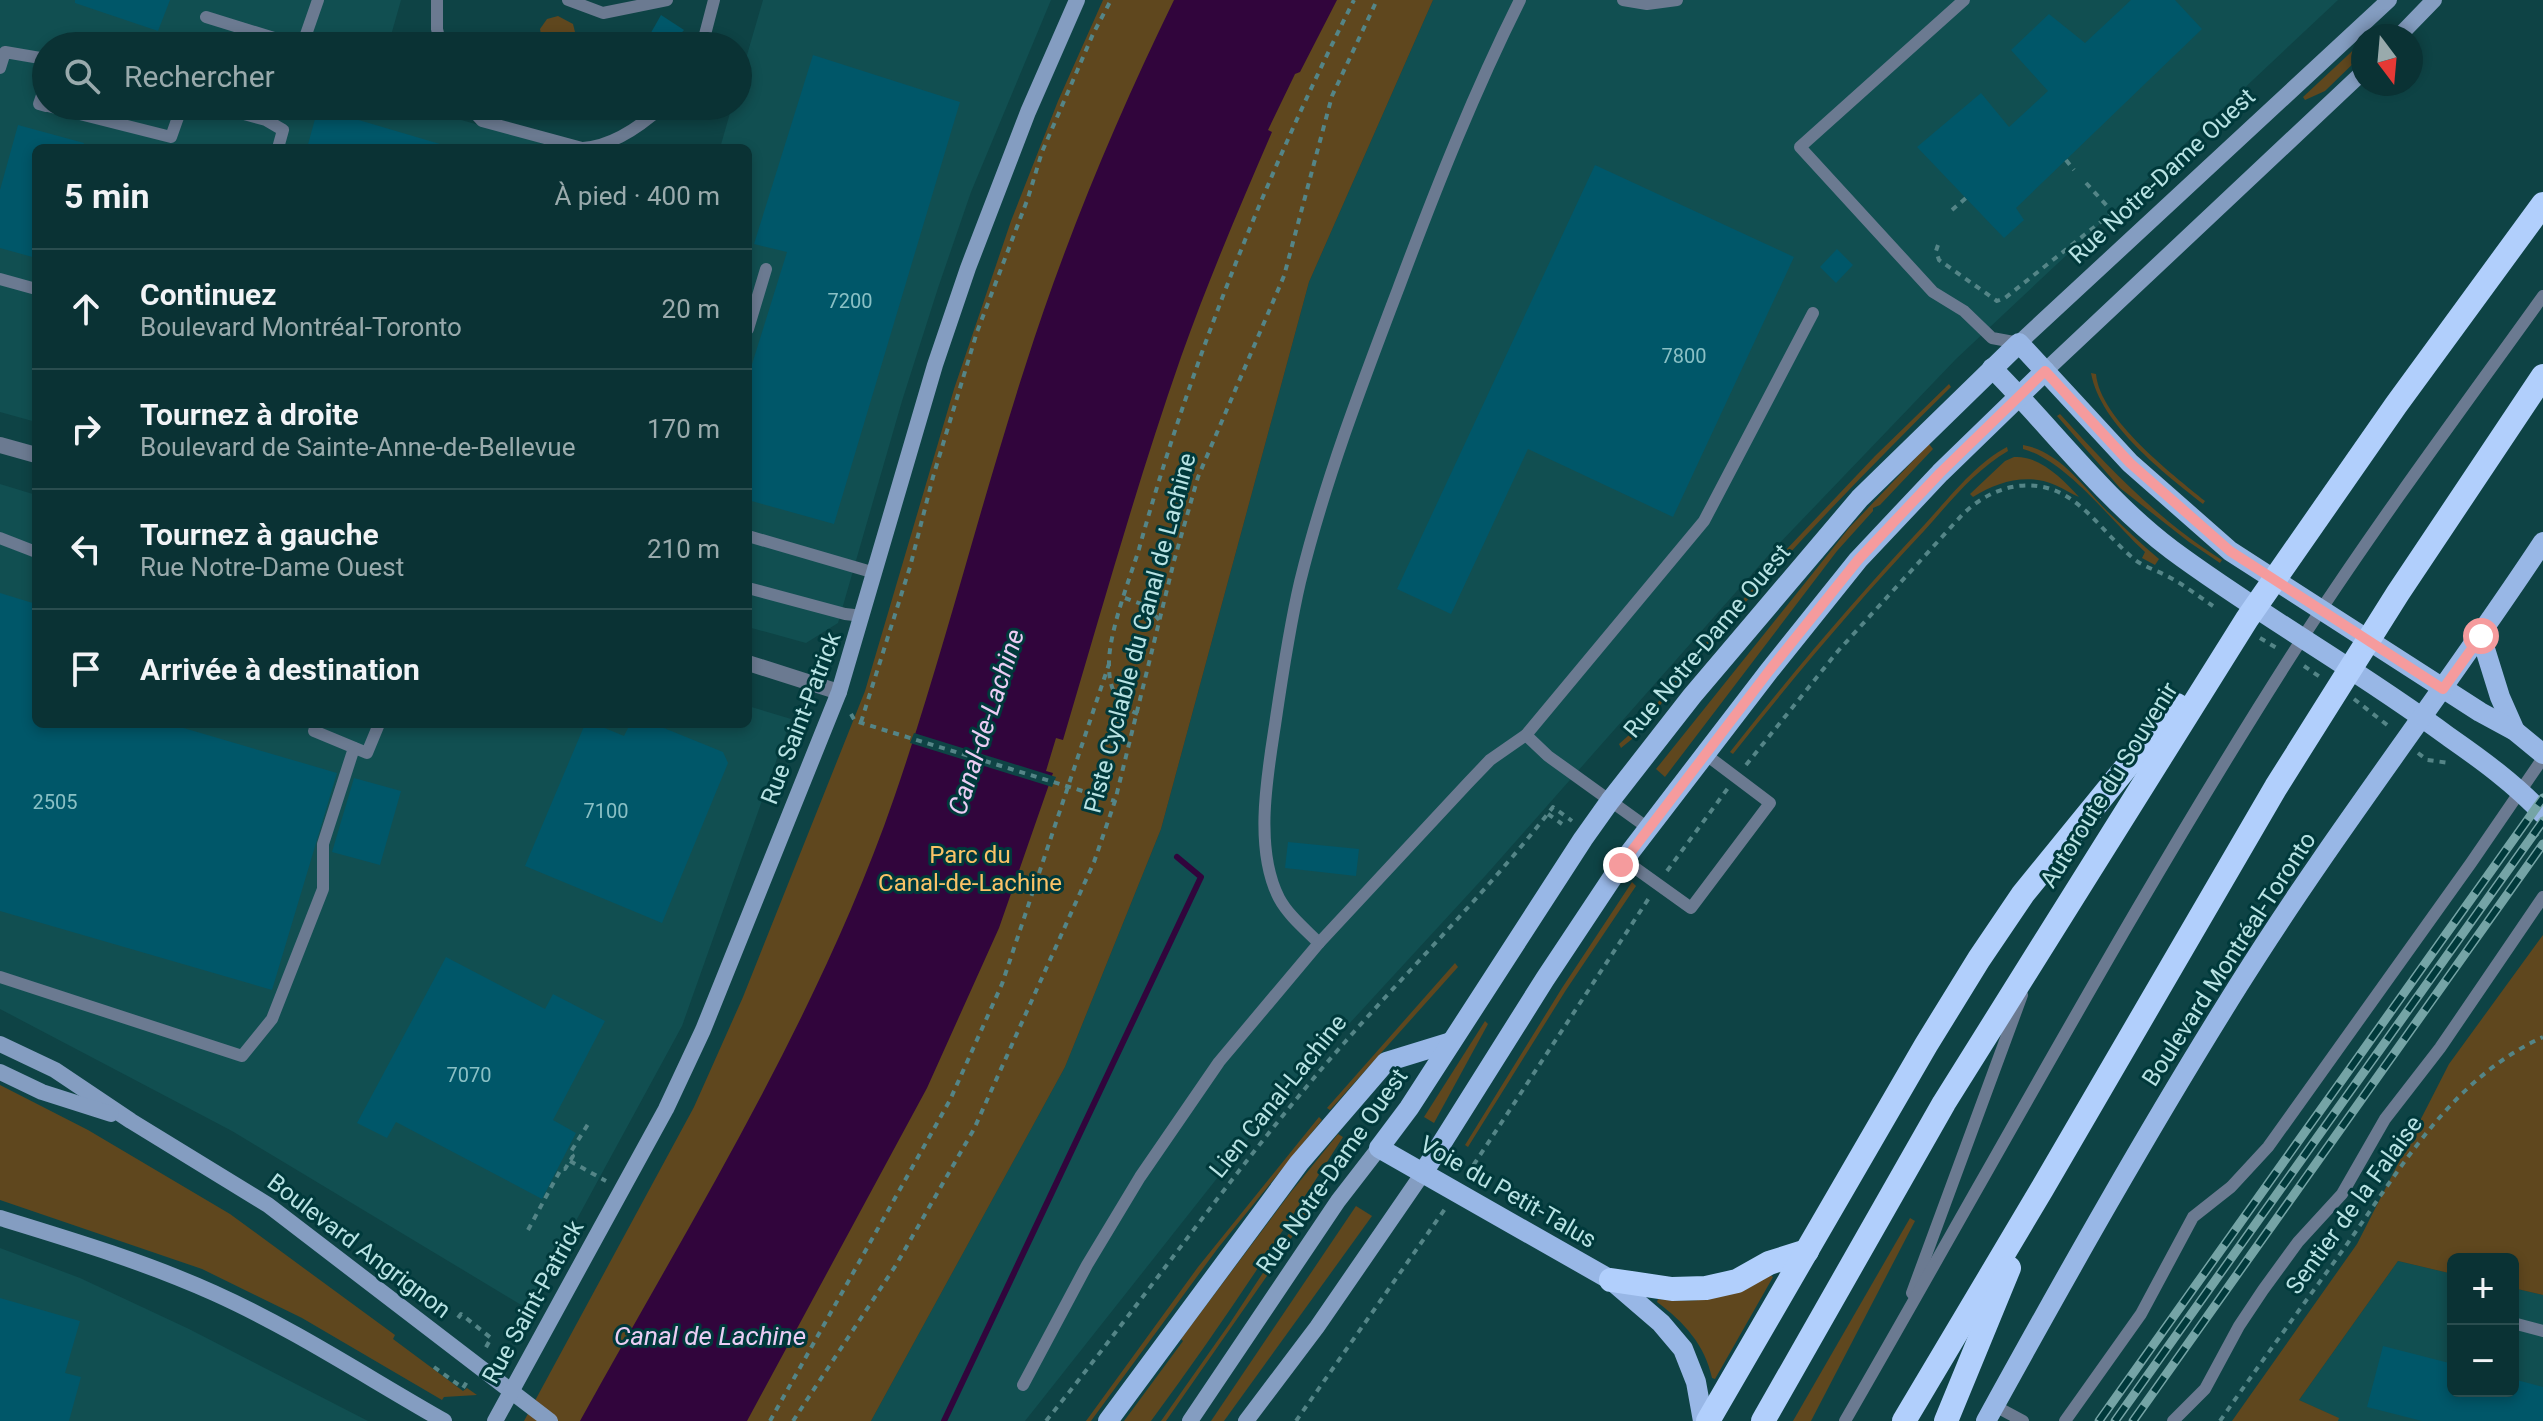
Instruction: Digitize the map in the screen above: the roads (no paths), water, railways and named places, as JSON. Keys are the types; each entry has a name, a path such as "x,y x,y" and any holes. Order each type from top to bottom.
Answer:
{"highway":[{"name":"Autoroute du Souvenir","path":"1763,1421 1898,1179 2041,945 2247,619 2396,405 2543,204"},
{"path":"1904,1421 2276,787 2398,593 2543,376"},
{"path":"1705,1421 1926,1045 2009,913 2247,619"},
{"path":"1946,1421 2042,1189"},
{"path":"1611,1280 1672,1289 1706,1288 1737,1281 1769,1263 1807,1251"}],"main road":[{"name":"Rue Saint-Patrick","path":"495,1421 685,1070 839,692 935,365 968,268 1028,112 1077,0"},
{"name":"Rue Notre-Dame Ouest","path":"1190,1421 1338,1201 1403,1117 1610,801 1692,696 1860,498 1992,368 2389,0"},
{"path":"2411,24 2434,0"},
{"path":"1246,1421 1317,1327 1423,1173 1624,860 1858,560 2019,395 2351,83"},
{"path":"2019,343 2130,463 2230,551 2443,689 2509,725 2543,756"},
{"path":"1992,368 2134,518 2212,579 2423,717 2480,759 2543,814"},
{"name":"Boulevard Montréal-Toronto","path":"1991,1413 2134,1157 2239,984 2398,748 2481,636 2543,542"},
{"path":"2481,636 2509,725"},
{"path":"1108,1421 1299,1163 1386,1062 1451,1042"},
{"name":"Boulevard Angrignon","path":"0,1044 55,1070 268,1205 550,1421"},
{"name":"Boulevard Angrignon","path":"0,1072 42,1092 131,1121"},
{"name":"Voie du Petit-Talus","path":"1379,1148 1611,1280 1661,1323 1683,1349 1696,1382 1705,1421"},
{"path":"0,1218 121,1257 214,1293 283,1327 444,1421"}],"street":[{"path":"0,445 32,454"},
{"path":"752,664 839,692"}],"lane":[{"path":"306,32 318,0"},
{"path":"437,0 438,32"},
{"path":"568,0 603,13 667,0"},
{"path":"706,32 714,0"},
{"path":"1319,943 1279,897 1266,847 1264,822 1270,756 1300,584 1317,520 1363,380 1435,191 1478,88 1520,0"},
{"path":"1623,0 1647,4 1677,0"},
{"path":"1964,0 1800,147 1933,292 1964,311 1992,338 2019,343"},
{"path":"206,17 255,32"},
{"path":"0,68 5,52 32,57"},
{"path":"103,120 171,137 177,120"},
{"path":"266,120 283,130 279,144"},
{"path":"481,120 567,144"},
{"path":"606,144 617,140 644,120"},
{"path":"752,316 766,269"},
{"path":"0,279 32,288"},
{"path":"1845,1421 2159,872 2292,655 2413,477 2543,296"},
{"path":"1023,1385 1087,1265 1140,1177 1219,1062 1319,943 1490,760 1526,735 1704,521 1813,313"},
{"path":"1992,338 1992,368"},
{"path":"752,537 875,573"},
{"path":"0,538 32,550"},
{"path":"752,589 863,616"},
{"path":"315,728 314,731 367,753 377,728"},
{"path":"1526,735 1548,756 1648,828"},
{"path":"0,977 242,1056 272,1019 323,889 323,844 354,748"},
{"path":"1624,860 1691,908 1770,803 1705,754"},
{"path":"2065,1421 2141,1314 2193,1217 2239,1179 2268,1147 2471,863 2543,756"},
{"path":"2173,1421 2205,1389 2239,1326 2263,1290 2298,1242 2342,1194 2385,1119 2440,1048 2543,897"},
{"path":"1900,1326 2041,945"},
{"path":"2519,1325 2543,1331"},
{"path":"1991,1413 2023,1421"}],"water":[{"name":"Canal de Lachine","path":"1174,0 1337,0 1300,72 1295,74 1268,130 1272,132 1191,329 1134,500 1063,740 1056,738 1046,771 1053,773 999,928 927,1088 747,1421 580,1421 709,1193 791,1038 863,880 912,745 1008,420 1057,273 1112,135"}],"waterway":[{"path":"944,1421 1201,877 1177,857"}],"railway":[{"path":"2099,1421 2543,798"},
{"path":"2115,1421 2543,821"},
{"path":"2133,1421 2543,844"}],"water label":[{"name":"Canal-de-Lachine","path":"986,722"}],"park label":[{"name":"Parc du Canal-de-Lachine","path":"970,869"}]}
